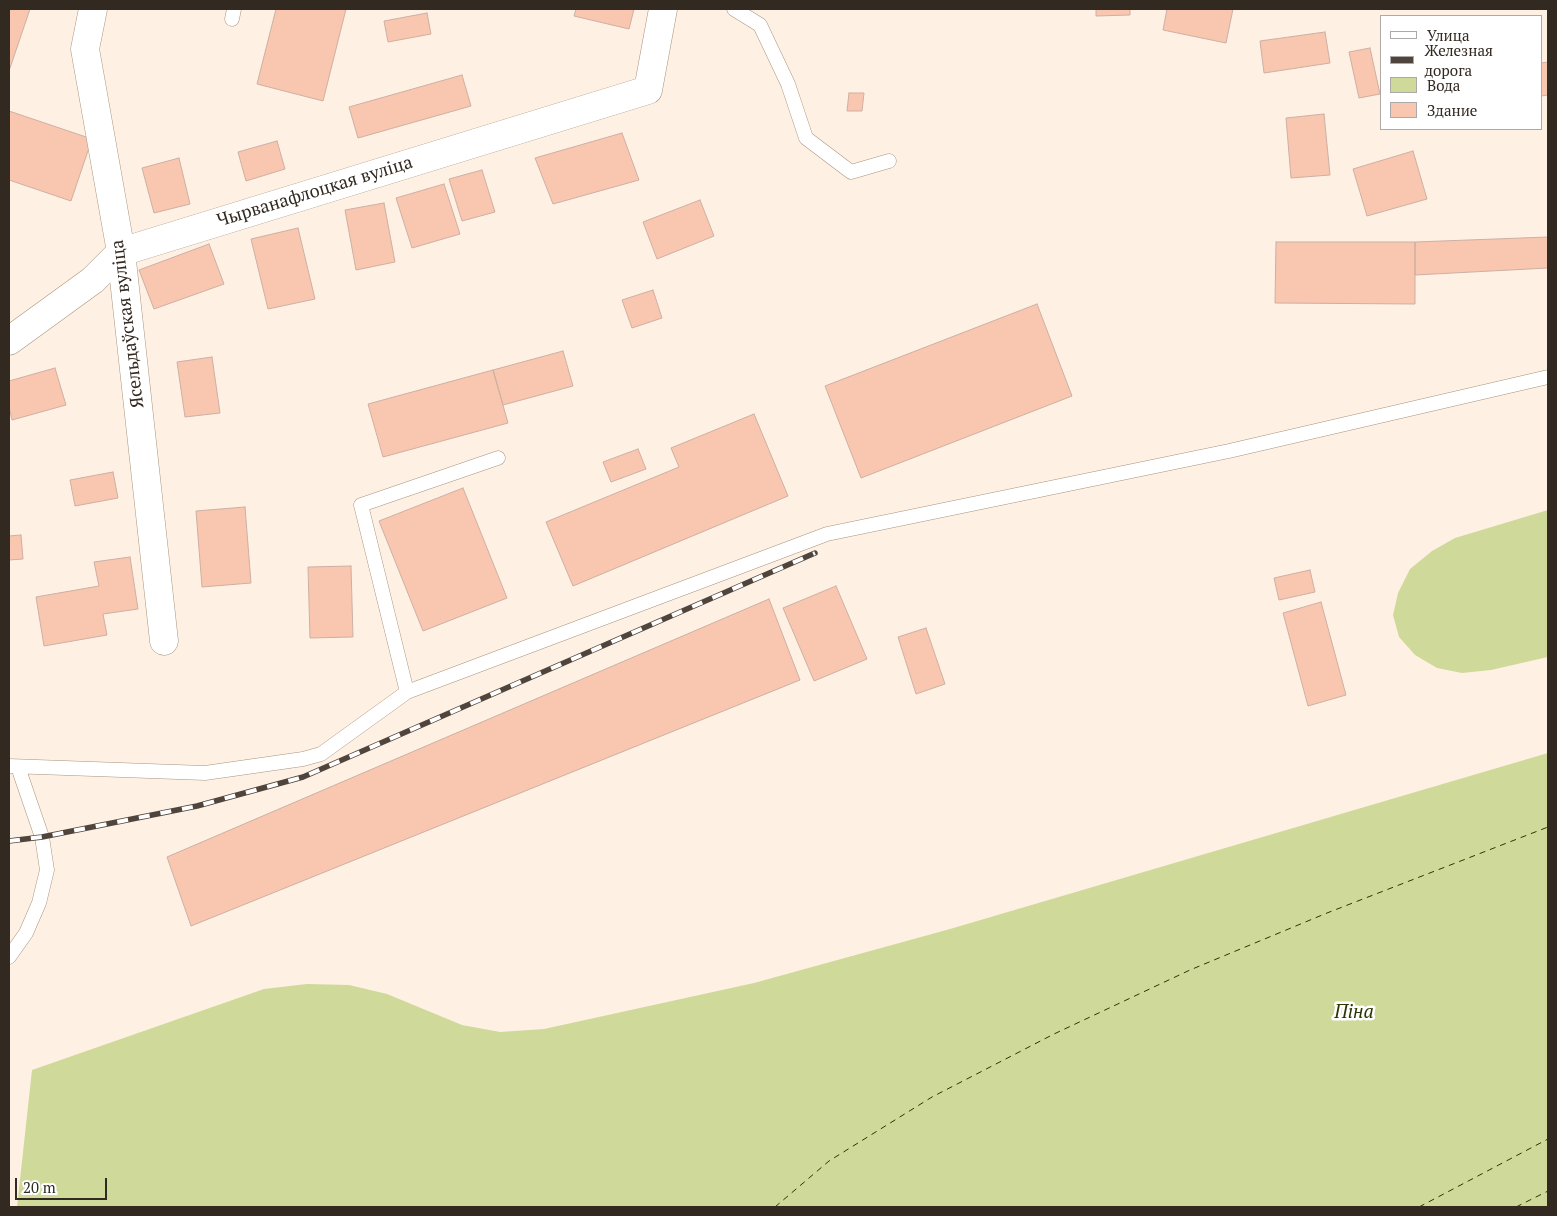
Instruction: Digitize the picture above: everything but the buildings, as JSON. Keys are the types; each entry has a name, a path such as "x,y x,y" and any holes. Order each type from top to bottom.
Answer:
{"street":[{"name":"Ясельдаўская вуліца","path":"93,9 86,49 121,252 164,641"},
{"name":"Чырванафлоцкая вуліца","path":"9,342 93,280 121,252 648,90 663,9"}],"lane":[{"path":"734,9 760,25 788,84 806,138 851,172 889,161"},
{"path":"9,957 26,933 38,903 46,870 42,837 14,766 205,773 303,759 321,754 407,692 827,534 1229,451 1548,377"},
{"path":"407,692 361,505 498,458"}],"water":[{"path":"1548,510 1548,657 1491,670 1462,673 1437,668 1415,655 1399,637 1393,615 1398,593 1410,569 1432,551 1455,538"},
{"name":"Піна","path":"1548,753 1548,1207 17,1207 32,1070 264,989 307,984 349,985 387,994 462,1025 500,1032 544,1029 754,983 950,929"}],"ferry route":[{"path":"775,1207 829,1161 932,1097 1054,1034 1190,970 1327,913 1548,827"},
{"path":"1419,1207 1548,1139"},
{"path":"1516,1207 1548,1191"}],"railway":[{"path":"9,841 42,837 197,806 303,777 815,553"}]}
